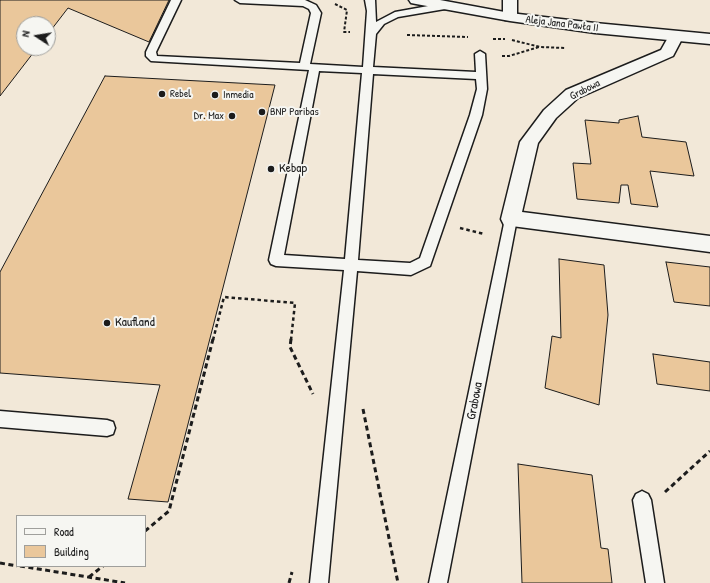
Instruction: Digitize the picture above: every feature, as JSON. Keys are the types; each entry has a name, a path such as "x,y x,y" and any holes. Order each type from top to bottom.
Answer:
{"street":[{"name":"Aleja Jana Pawła II","path":"416,0 510,17 710,39"},
{"path":"510,0 510,17"},
{"name":"Grabowa","path":"511,219 529,142 550,114 572,94 667,53 675,36"},
{"path":"511,219 710,244"}],"lane":[{"path":"176,0 151,52 153,58 159,60 482,76"},
{"path":"240,0 305,3 313,7 316,13 310,67 276,260 411,268 425,262 476,114 482,89 480,54"},
{"path":"319,583 351,265 371,33 372,11 370,0"},
{"path":"371,33 381,22 395,15 445,6"},
{"name":"Grabowa","path":"438,583 511,219"},
{"path":"0,419 107,428"},
{"path":"642,500 655,583"}],"path":[{"path":"329,1 347,10 344,32 470,38"},
{"path":"493,39 508,39 540,47"},
{"path":"480,54 509,56 540,47 571,46"},
{"path":"438,223 507,240"},
{"path":"146,530 169,511 224,297 295,303 290,347 316,399 362,403 398,583"},
{"path":"642,500 656,501 710,451"},
{"path":"0,563 16,566"},
{"path":"24,567 125,583"},
{"path":"89,578 102,567"}],"building":[{"path":"0,0 169,0 149,42 68,8 56,24 56,16 16,16 16,56 31,56 0,96"},
{"name":"Kaufland","path":"105,76 275,85 168,502 128,499 160,385 0,373 0,272"},
{"path":"638,116 642,137 686,142 694,176 650,171 658,207 631,204 628,185 621,185 619,203 577,199 573,163 591,164 585,120 619,123 619,120"},
{"path":"559,259 604,265 608,315 599,405 545,388 552,336 561,338"},
{"path":"666,262 710,267 710,306 674,302"},
{"path":"653,354 710,362 710,391 657,384"},
{"path":"518,464 592,475 601,548 608,549 612,583 522,583"}],"place":[{"name":"Rebel","path":"162,94"},
{"name":"Inmedia","path":"215,95"},
{"name":"BNP Paribas","path":"262,112"},
{"name":"Dr. Max","path":"232,116"},
{"name":"Kebap","path":"271,169"},
{"name":"Kaufland","path":"107,323"}]}
